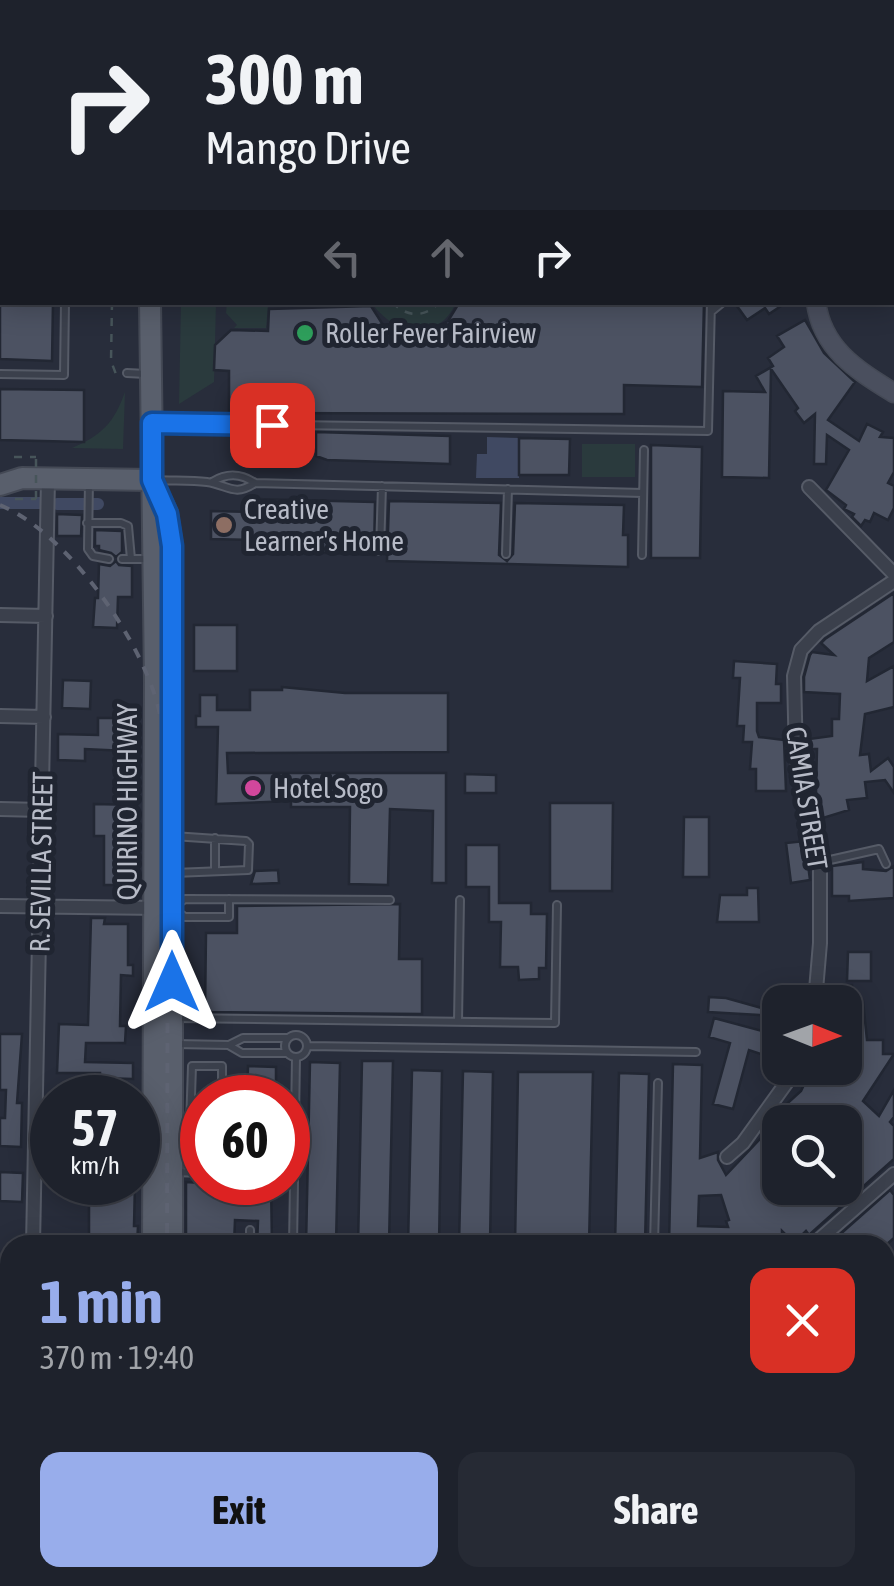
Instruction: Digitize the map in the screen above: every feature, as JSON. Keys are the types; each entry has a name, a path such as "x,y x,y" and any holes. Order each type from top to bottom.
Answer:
{"main road":[{"name":"QUIRINO HIGHWAY","path":"150,305 163,908 160,1100"},
{"path":"7,463 22,478"},
{"path":"6,492 22,478 152,480"},
{"name":"QUIRINO HIGHWAY","path":"152,480 167,514 172,546 172,873 163,908 172,1018 163,1044"},
{"name":"QUIRINO HIGHWAY","path":"160,1174 170,1235"},
{"name":"QUIRINO HIGHWAY","path":"153,1235 155,1205"}],"street":[{"path":"816,305 818,321 836,350 894,393"},
{"name":"R. SEVILLA STREET","path":"33,1235 48,478"},
{"name":"CAMIA STREET","path":"810,487 894,578 819,632 802,650 796,664 796,758 820,862 816,985"},
{"path":"0,615 46,616"},
{"path":"0,716 44,717"},
{"path":"0,809 42,810"},
{"path":"0,906 163,908"},
{"path":"728,1157 743,1143 785,1085"},
{"path":"824,1235 894,1174"}],"lane":[{"path":"0,374 64,375 65,305"},
{"path":"152,423 708,431 711,305"},
{"path":"710,312 719,305"},
{"path":"127,373 151,374"},
{"path":"642,555 644,450"},
{"path":"152,480 212,482 224,476 245,476 255,483 643,493"},
{"path":"88,479 90,553 99,559 109,559"},
{"path":"212,482 224,490 244,490 255,483"},
{"path":"380,551 382,486"},
{"path":"506,554 508,489"},
{"path":"87,523 128,526 126,559 154,560"},
{"path":"172,836 250,844 249,868 172,873"},
{"path":"215,838 215,871"},
{"path":"820,862 879,849 886,864"},
{"path":"163,908 185,899 390,900"},
{"path":"163,908 185,917 229,917 229,899"},
{"path":"458,1022 460,900"},
{"path":"172,1018 556,1022 557,904"},
{"path":"228,1045 243,1038 300,1035 308,1046"},
{"path":"287,1053 288,1038"},
{"path":"163,1044 228,1045 242,1052 287,1053 296,1058"},
{"path":"308,1046 696,1052"},
{"path":"296,1058 308,1046"},
{"path":"293,1235 296,1058"},
{"path":"192,1075 192,1066 222,1067 222,1075"},
{"path":"654,1235 658,1084"},
{"path":"250,1230 250,1235"}],"path":[{"path":"112,305 112,361 117,377"},
{"path":"395,305 416,315 436,305"},
{"path":"6,492 36,499 36,457 7,463"}],"shaded area":[{"path":"181,305 216,305 214,382 179,404"},
{"path":"227,305 373,305 268,307 266,328 234,328 237,325 226,313"},
{"path":"373,305 455,305 438,325 416,331 383,315"},
{"path":"125,392 123,449 72,448 106,427"},
{"path":"582,444 635,444 635,477 582,477"}],"water":[{"path":"487,437 519,438 519,478 476,478 477,454 487,454"}],"building":[{"path":"0,305 53,305 52,361 0,359"},
{"path":"458,305 704,305 702,387 624,385 624,414 229,413 229,371 214,370 215,345 231,330 268,331 269,309 371,306 383,325 405,334 421,335 448,321"},
{"path":"782,305 769,314 765,308 747,320 737,306"},
{"path":"805,320 824,353 855,382 828,420 859,441 867,424 883,432 880,437 894,438 894,472 888,483 894,486 894,508 888,520 874,513 870,522 865,520 861,526 852,517 854,514 844,509 846,505 826,490 849,450 827,435 826,464 814,464 815,414 804,423 771,369 769,478 722,477 723,391 765,392 756,376 773,366 768,358 784,347 777,336"},
{"path":"0,389 84,390 84,442 0,440"},
{"path":"316,432 450,436 450,464 327,460 316,456"},
{"path":"519,438 570,439 569,475 519,475"},
{"path":"651,445 702,447 700,558 651,558"},
{"path":"254,499 375,502 374,555 252,550 253,540 211,539 211,511 253,512"},
{"path":"389,501 501,503 499,555 507,561 513,554 515,503 624,505 628,567 387,561"},
{"path":"57,514 82,515 81,536 57,536"},
{"path":"95,530 122,531 122,552 116,557 99,550 95,546"},
{"path":"116,561 132,566 132,597 118,597 117,628 93,627 99,564 110,566"},
{"path":"894,593 894,642 869,658 867,681 894,666 894,707 865,714 860,755 869,754 871,771 888,758 894,767 894,793 885,780 865,782 867,798 847,800 849,810 823,818 816,792 817,749 809,749 809,739 832,736 832,719 839,719 840,694 804,692 810,655 834,655 821,643"},
{"path":"194,625 237,625 237,671 194,671"},
{"path":"734,661 777,664 776,684 781,684 781,703 757,703 757,731 759,737 784,740 786,791 756,791 756,769 750,769 752,742 743,742 744,726 737,726 740,678 733,678"},
{"path":"63,680 91,681 90,709 62,708"},
{"path":"282,687 345,693 448,693 448,752 227,753 228,773 446,773 446,883 432,883 433,811 390,809 388,885 349,884 350,807 291,807 291,801 216,804 218,727 196,727 200,695 217,695 217,710 250,710 250,690"},
{"path":"98,718 128,718 127,751 85,749 85,761 58,760 58,734 98,735"},
{"path":"465,774 496,775 496,793 465,793"},
{"path":"550,803 613,803 612,891 550,891"},
{"path":"94,804 137,805 135,885 104,885 104,836 94,836"},
{"path":"684,817 709,817 709,877 683,877"},
{"path":"805,841 810,880 791,883 786,843"},
{"path":"466,845 499,845 499,903 531,903 531,914 547,914 546,968 539,968 539,979 519,980 518,967 500,967 501,922 489,922 489,887 466,887"},
{"path":"863,862 863,869 886,871 894,866 894,898 849,901 849,896 832,896 832,866"},
{"path":"278,870 279,883 251,884 255,871"},
{"path":"747,888 758,888 759,922 717,922 720,895 747,895"},
{"path":"400,904 399,959 422,959 422,1014 205,1012 206,933 237,933 237,906"},
{"path":"91,918 105,918 104,924 128,924 128,965 133,965 133,976 121,975 120,1026 126,1026 125,1043 86,1043 85,1062 133,1063 133,1075 57,1073 59,1024 88,1025"},
{"path":"848,952 871,952 871,981 847,981"},
{"path":"709,997 762,1008 762,1015 708,1012"},
{"path":"863,1001 867,1040 883,1040 883,1054 894,1054 863,1101 879,1116 894,1090 894,1117 890,1122 894,1126 894,1159 862,1188 862,1105 786,1105 804,1085 862,1085"},
{"path":"714,1018 762,1031 762,1054 749,1050 733,1109 713,1104 730,1043 709,1037"},
{"path":"0,1034 22,1034 17,1103 22,1103 21,1147 0,1146 6,1090 0,1090"},
{"path":"362,1061 393,1061 389,1235 358,1235"},
{"path":"310,1062 340,1063 336,1235 306,1235 307,1205 310,1205"},
{"path":"673,1064 702,1065 700,1158 718,1152 726,1175 762,1137 762,1205 843,1205 809,1235 806,1231 802,1235 786,1235 782,1231 782,1235 669,1235","holes":["721,1195 729,1220 728,1227 698,1226 699,1196"]},
{"path":"248,1066 276,1067 276,1075 248,1075"},
{"path":"412,1070 442,1071 439,1235 408,1235"},
{"path":"463,1071 493,1072 490,1235 459,1235"},
{"path":"518,1072 593,1072 589,1235 515,1235"},
{"path":"619,1073 649,1074 645,1235 615,1235"},
{"path":"0,1172 23,1173 22,1202 0,1201"},
{"path":"890,1190 894,1195 894,1235 839,1235"},
{"path":"89,1205 134,1205 138,1235 89,1235"},
{"path":"186,1205 271,1205 272,1235 257,1235 258,1221 235,1220 234,1235 186,1235"}],"waterway":[{"path":"0,503 43,503"},
{"path":"57,504 98,504"}],"railway":[{"path":"0,505 49,537 94,586 131,642 161,717 168,781 167,1235"}],"place":[{"name":"Roller Fever Fairview","path":"305,333"},
{"name":"Creative Learner's Home","path":"224,525"},
{"name":"Hotel Sogo","path":"253,788"}],"route":[{"path":"172,982 172,546 167,514 152,480 152,423 272,425"}]}
